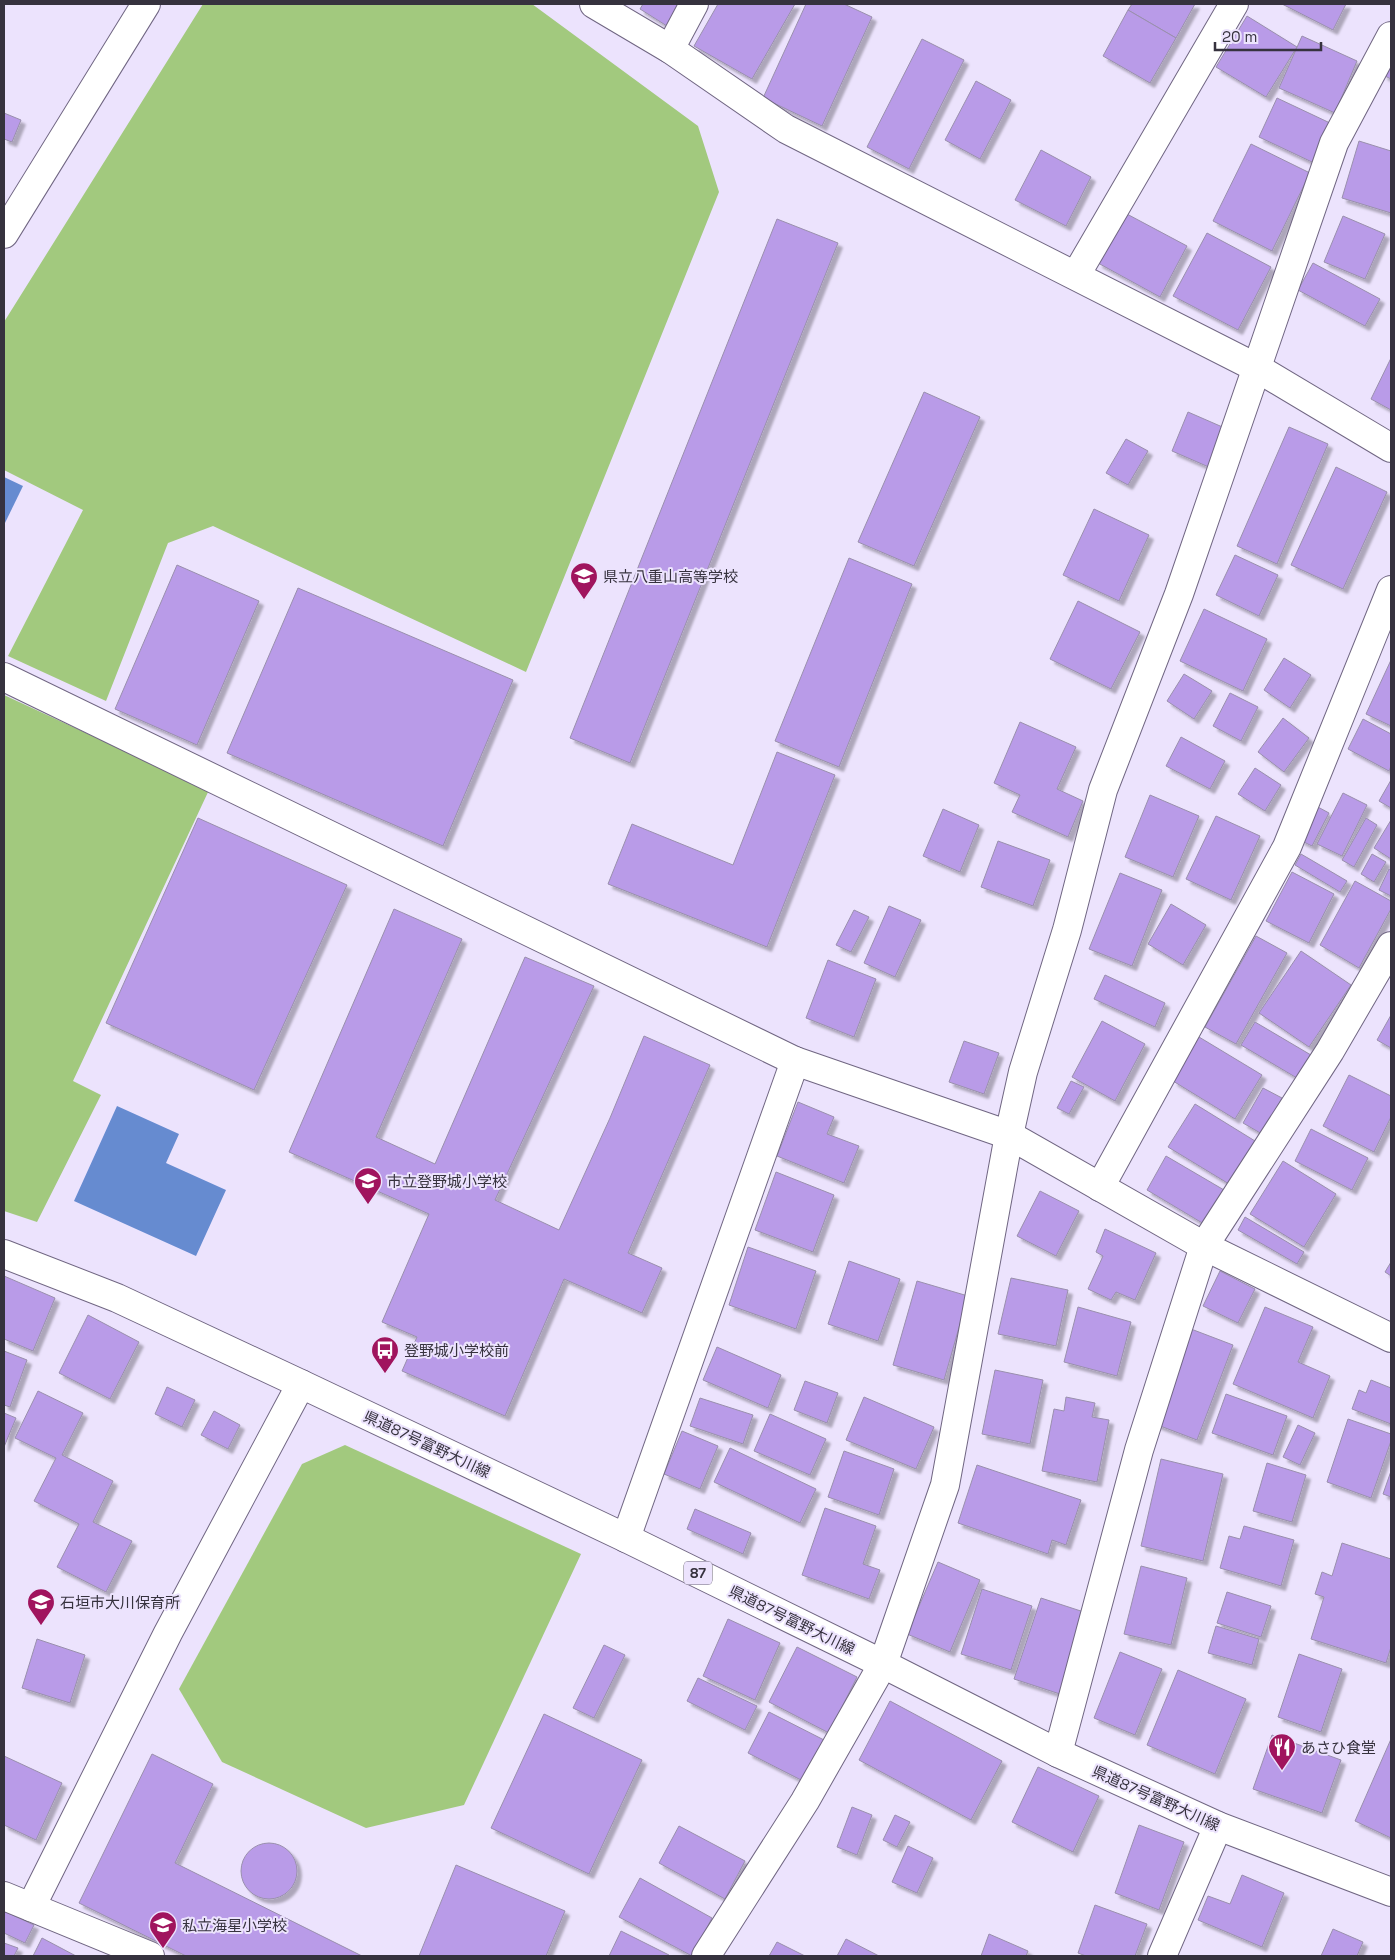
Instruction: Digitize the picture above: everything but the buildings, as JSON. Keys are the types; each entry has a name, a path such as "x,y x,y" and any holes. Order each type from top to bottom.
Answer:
{"street":[{"path":"4,234 146,4"},
{"path":"594,4 670,49 786,129 1257,368 1391,448"},
{"path":"670,49 694,4"},
{"path":"1076,275 1234,4"},
{"path":"706,1956 805,1801 883,1664 945,1485 1008,1135 1023,1072 1067,930 1103,790 1179,594 1334,143 1391,36"},
{"path":"1100,1187 1287,847 1391,590"},
{"path":"4,677 795,1061 1008,1135 1204,1246 1391,1338"},
{"path":"1058,1753 1139,1450 1204,1246 1330,1051 1391,946"},
{"path":"626,1538 795,1061"},
{"name":"県道87号富野大川線","path":"4,1254 117,1298 301,1384 626,1538 883,1664 1058,1753 1218,1826 1391,1892"},
{"path":"31,1907 168,1633 301,1384"},
{"path":"1162,1956 1218,1826"},
{"path":"4,1896 31,1907 100,1946 150,1956"}],"green space":[{"path":"203,4 532,4 698,126 719,192 526,672 213,526 168,543 106,701 8,656 83,510 4,470 4,322"},
{"path":"4,695 209,790 73,1081 101,1095 37,1222 4,1211"},
{"path":"345,1445 581,1554 464,1805 366,1828 222,1762 179,1689 302,1464"}],"water":[{"path":"4,477 23,486 4,525"},
{"path":"117,1106 179,1134 166,1163 226,1190 196,1256 74,1201"}],"place":[{"name":"県立八重山高等学校","path":"584,600"},
{"name":"市立登野城小学校","path":"368,1205"},
{"name":"登野城小学校前","path":"385,1374"},
{"name":"石垣市大川保育所","path":"41,1626"},
{"name":"あさひ食堂","path":"1282,1771"},
{"name":"私立海星小学校","path":"163,1949"}]}
